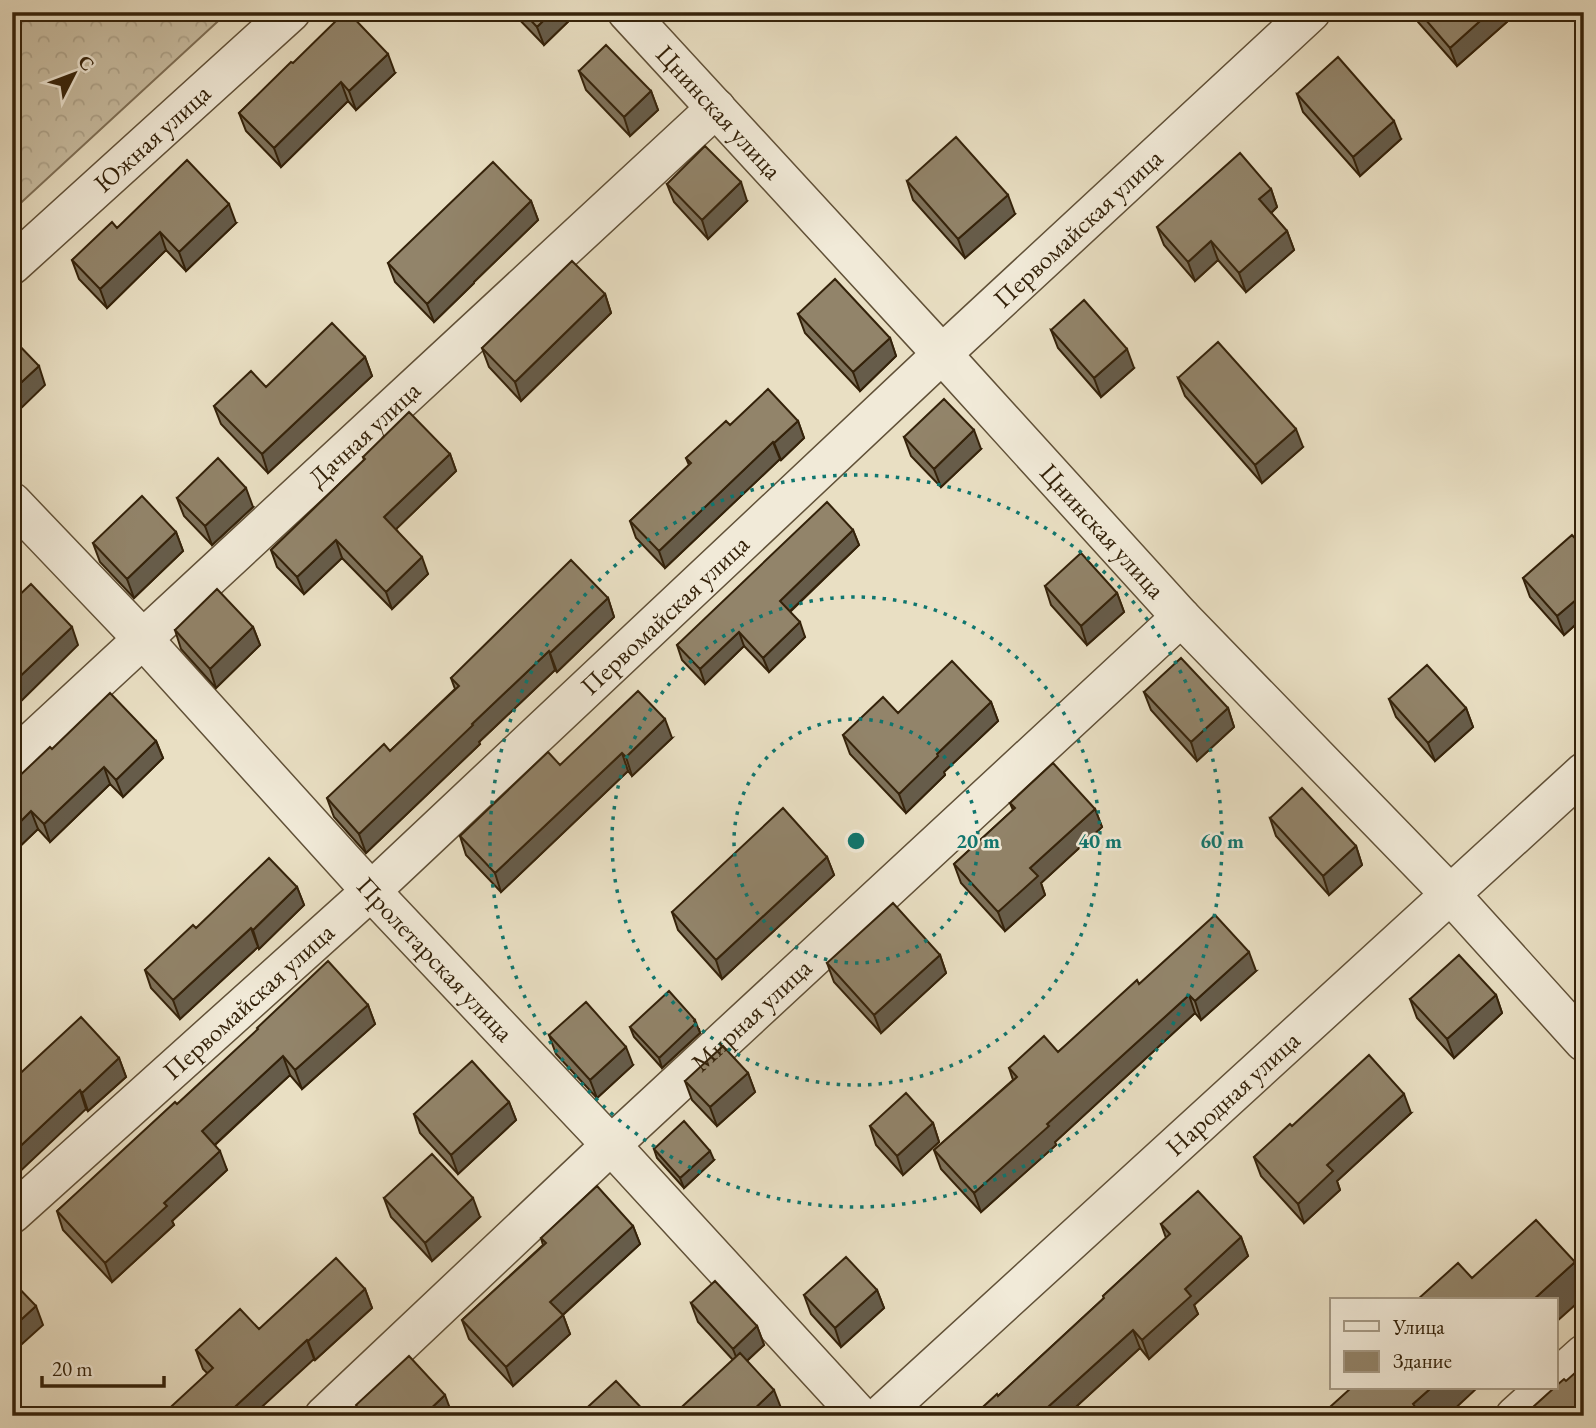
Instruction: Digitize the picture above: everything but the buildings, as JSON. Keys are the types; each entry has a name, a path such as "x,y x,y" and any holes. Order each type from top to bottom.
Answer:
{"street":[{"name":"Южная улица","path":"12,265 291,12"},
{"name":"Цнинская улица","path":"627,12 1181,617 1451,895 1584,1042"},
{"name":"Первомайская улица","path":"12,1214 371,891 942,354 1311,12"},
{"name":"Дачная улица","path":"12,760 716,108"},
{"name":"Пролетарская улица","path":"12,502 143,639 371,891 611,1145 860,1416"},
{"name":"Мирная улица","path":"324,1416 611,1145 1181,617"},
{"name":"Народная улица","path":"880,1416 1584,772"},
{"path":"1558,1377 1584,1354"},
{"path":"1515,1416 1544,1390"}],"green space":[{"path":"12,12 228,12 12,211"}]}
